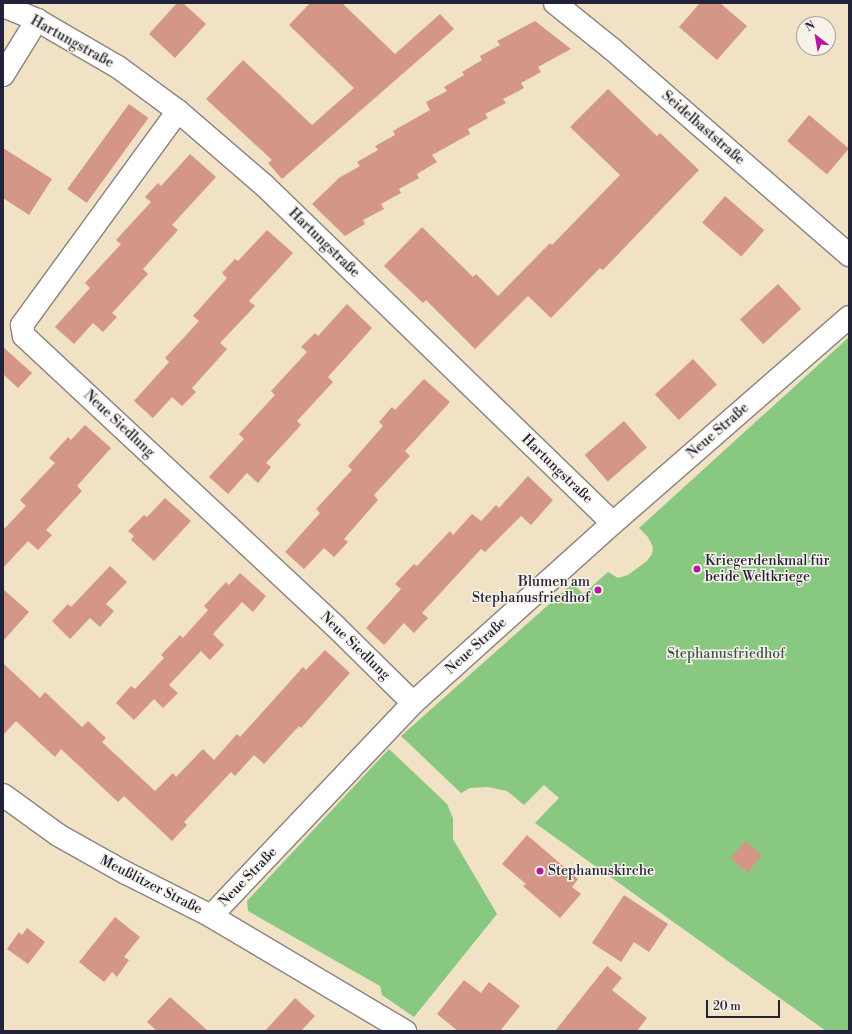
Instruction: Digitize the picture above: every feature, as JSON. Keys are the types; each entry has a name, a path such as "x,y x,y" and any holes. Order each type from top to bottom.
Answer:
{"street":[{"name":"Seidelbaststraße","path":"555,3 612,49 849,255"},
{"name":"Hartungstraße","path":"3,6 37,20 118,67 178,111 271,192 613,523"},
{"path":"3,75 37,20"},
{"name":"Neue Siedlung","path":"178,111 22,325 24,336 334,624 413,703"},
{"name":"Neue Straße","path":"211,916 413,703 613,523 849,317"},
{"name":"Meußlitzer Straße","path":"3,795 58,834 126,873 211,916 405,1031"}],"green space":[{"name":"Stephanusfriedhof","path":"849,337 849,1031 826,1031 535,823 559,798 544,785 524,805 507,791 488,787 470,788 461,793 401,736 573,583 583,594 608,572 618,578 628,575 647,561 652,554 653,547 648,537 639,528"},
{"path":"389,749 447,804 453,818 453,839 497,914 414,1017 382,995 380,986 248,911 247,901"}],"building":[{"path":"177,3 183,3 206,24 175,58 149,34"},
{"path":"310,3 342,3 395,54 440,14 454,29 282,179 268,163 272,160 206,99 243,60 312,125 354,88 289,25"},
{"path":"700,3 720,3 747,26 717,60 679,27"},
{"path":"535,21 571,49 538,67 541,72 521,83 524,88 503,99 506,103 485,114 488,118 468,129 470,134 432,155 437,162 417,174 419,178 399,189 401,193 381,204 384,209 363,220 365,224 345,236 312,204 339,178 360,166 357,162 378,150 375,146 395,135 393,131 430,110 426,102 447,91 444,87 464,75 462,72 482,60 480,56 500,45 497,41"},
{"path":"608,89 657,136 660,133 699,170 603,270 600,268 551,318 528,296 475,349 426,300 423,303 384,266 422,227 473,277 476,274 498,296 550,243 552,245 620,175 570,127"},
{"path":"129,104 148,118 87,203 67,189"},
{"path":"809,115 849,148 827,174 787,141"},
{"path":"3,148 52,179 29,215 3,198"},
{"path":"190,154 216,177 172,225 178,230 143,269 148,274 112,313 117,317 103,332 93,323 74,344 55,327 90,288 85,283 121,244 116,240 151,202 145,197 158,183 161,186"},
{"path":"725,196 764,230 741,257 702,222"},
{"path":"267,230 293,253 249,301 255,306 220,343 227,349 192,388 196,392 182,406 172,397 153,418 134,401 169,362 165,358 199,321 193,316 227,278 222,273 235,259 238,261"},
{"path":"778,284 801,309 763,344 740,319"},
{"path":"347,304 372,328 328,377 333,382 297,421 301,425 266,463 271,467 258,483 247,473 228,494 209,477 244,439 239,434 275,395 271,391 307,352 301,347 315,333 318,336"},
{"path":"3,347 32,373 18,388 3,374"},
{"path":"693,359 717,385 679,420 655,394"},
{"path":"424,379 450,402 405,451 410,456 374,495 378,500 344,539 348,542 334,557 324,548 304,569 285,552 320,513 316,509 352,470 348,466 383,426 379,422 392,407 395,410"},
{"path":"624,421 647,447 608,482 585,455"},
{"path":"85,425 111,448 77,486 82,491 46,530 52,535 38,550 28,541 3,568 3,530 26,506 20,500 55,463 49,458 68,437 71,440"},
{"path":"528,476 553,500 531,525 521,516 485,552 481,549 422,613 428,618 414,633 404,623 384,645 366,628 401,589 395,584 414,564 417,566 450,531 453,535 472,514 481,521 496,505 499,508"},
{"path":"165,498 191,521 154,561 131,540 134,536 128,531 144,515 147,517"},
{"path":"110,566 127,582 106,604 114,611 100,627 90,618 70,639 52,621 68,604 71,607"},
{"path":"240,573 266,596 253,612 242,602 213,634 224,645 210,660 201,651 169,685 178,693 163,708 154,699 134,720 116,703 131,686 135,689 164,658 161,655 180,635 183,638 208,610 204,606 226,582 229,585"},
{"path":"3,589 29,612 3,641"},
{"path":"325,650 350,673 301,728 299,726 264,764 254,755 235,776 231,772 184,822 187,825 172,841 124,796 118,802 61,749 55,757 16,721 3,735 3,663 40,698 45,692 82,727 88,721 106,738 102,742 155,791 173,773 176,777 203,749 214,760 237,734 240,737 303,667 306,670"},
{"name":"Stephanuskirche","path":"527,835 578,879 572,887 581,894 560,918 523,886 526,884 502,864"},
{"path":"745,841 762,855 748,873 731,859"},
{"path":"624,895 668,924 649,952 634,942 621,962 592,943"},
{"path":"115,917 140,937 124,957 129,960 117,977 112,972 104,982 79,962"},
{"path":"27,928 45,942 28,964 7,949 19,932 22,935"},
{"path":"607,966 622,978 612,990 647,1018 637,1031 555,1031"},
{"path":"464,980 481,993 489,982 520,1006 500,1031 458,1031 437,1014"},
{"path":"170,997 208,1031 157,1031 147,1022"},
{"path":"295,998 315,1016 301,1031 265,1031"}],"place":[{"name":"Kriegerdenkmal für beide Weltkriege","path":"697,569"},
{"name":"Blumen am Stephanusfriedhof","path":"598,590"},
{"name":"Stephanuskirche","path":"540,871"}]}
